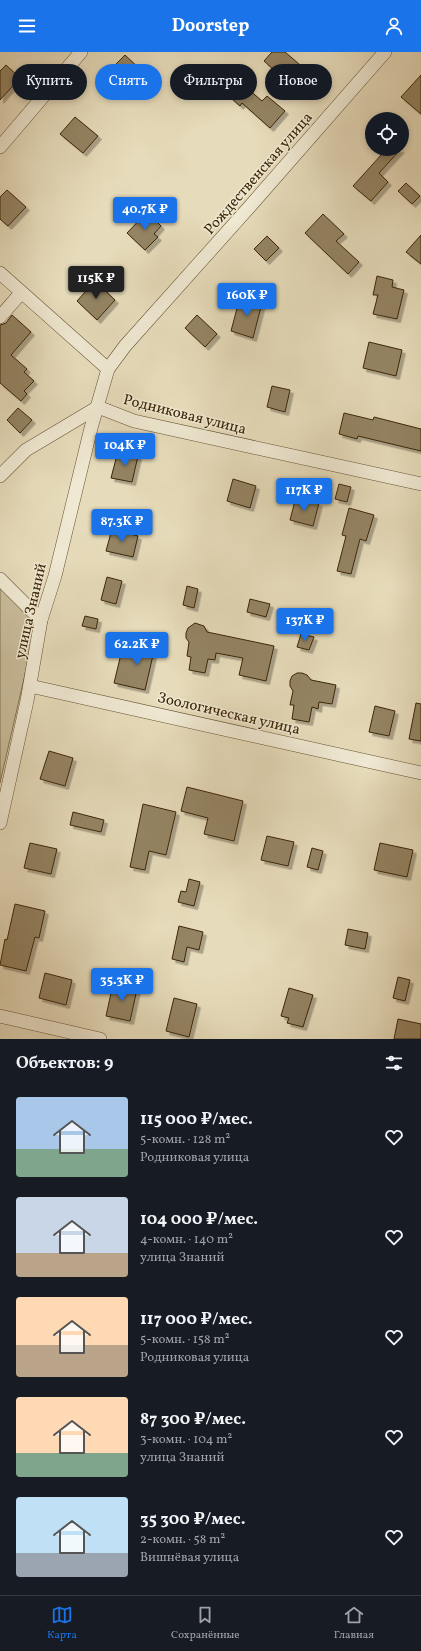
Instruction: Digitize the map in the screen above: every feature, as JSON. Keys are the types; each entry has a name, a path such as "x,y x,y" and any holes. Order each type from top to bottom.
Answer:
{"street":[{"path":"0,147 81,52"},
{"name":"Рождественская улица","path":"108,369 126,346 385,52"},
{"path":"0,273 108,369 98,407 26,450 0,476"},
{"path":"0,317 21,293"},
{"name":"Родниковая улица","path":"98,407 134,421 421,484"},
{"name":"улица Знаний","path":"0,823 30,686 41,620 55,576 91,428 98,407"},
{"path":"0,579 41,620"},
{"name":"Зоологическая улица","path":"30,686 421,773"},
{"path":"0,1016 100,1039"}],"shaded area":[{"path":"0,586 37,622 0,783"}],"building":[{"path":"272,52 285,52 299,64 267,64 264,61"},
{"path":"125,55 135,64 116,64"},
{"path":"6,65 12,71 12,87 0,100 0,71"},
{"path":"421,75 421,114 401,97"},
{"path":"257,97 262,101 265,98 265,100 272,100 285,111 270,128 242,103 240,106 233,100 257,100"},
{"path":"75,117 98,136 83,153 60,134"},
{"path":"380,156 395,156 379,173 388,182 371,201 353,186"},
{"path":"406,183 420,196 412,204 398,191"},
{"path":"7,190 26,207 8,226 0,219 0,197"},
{"path":"147,212 161,226 154,234 158,237 145,250 127,233"},
{"path":"323,214 344,234 336,241 359,262 348,274 305,233"},
{"path":"421,235 421,264 406,252"},
{"path":"267,236 279,248 266,261 254,249"},
{"path":"377,276 393,280 392,287 404,290 397,319 373,314 378,295 373,295"},
{"path":"95,281 115,300 97,320 77,301"},
{"path":"240,297 262,303 253,338 231,331"},
{"path":"12,315 31,332 11,355 27,369 24,372 34,381 24,391 27,394 21,401 0,383 0,325 6,323"},
{"path":"197,315 217,334 205,347 185,328"},
{"path":"369,342 402,350 396,376 363,368"},
{"path":"272,386 290,390 285,412 267,407"},
{"path":"18,408 32,420 20,433 7,420"},
{"path":"344,413 373,420 374,417 421,429 421,451 358,436 357,439 339,434"},
{"path":"118,451 138,456 132,482 111,478"},
{"path":"233,479 256,486 250,508 227,501"},
{"path":"339,484 351,487 347,502 335,499"},
{"path":"296,497 319,503 313,526 290,520"},
{"path":"349,508 374,515 366,541 360,539 351,574 337,571 346,536 342,535"},
{"path":"112,529 138,536 133,557 106,551"},
{"path":"107,577 122,581 116,604 101,600"},
{"path":"187,586 198,589 194,608 183,605"},
{"path":"250,599 270,604 266,617 247,612"},
{"path":"85,616 98,619 96,629 82,626"},
{"path":"195,623 204,626 207,632 274,646 266,681 239,675 243,658 216,653 215,660 208,659 205,673 189,670 191,657 187,656 189,642 186,638 186,633 188,628"},
{"path":"301,634 314,637 309,650 297,647"},
{"path":"145,635 157,638 145,690 114,683 121,654 140,658"},
{"path":"297,673 307,675 311,680 336,685 332,704 319,702 318,709 312,707 309,722 292,719 294,705 290,705 293,691 290,686 290,681 292,676"},
{"path":"416,703 421,704 421,741 409,739"},
{"path":"375,706 395,711 389,736 369,732"},
{"path":"49,751 73,758 65,786 40,779"},
{"path":"187,787 243,801 234,841 204,834 208,818 181,811"},
{"path":"143,804 176,812 166,855 149,851 145,870 130,867"},
{"path":"73,812 104,820 101,832 70,825"},
{"path":"267,836 294,842 288,866 261,860"},
{"path":"30,843 57,849 51,874 24,868"},
{"path":"380,843 413,850 407,877 374,870"},
{"path":"312,848 323,851 318,870 307,867"},
{"path":"189,879 200,882 194,906 178,902 181,891 186,892"},
{"path":"15,904 45,911 39,938 35,937 26,971 0,965 5,939 7,940"},
{"path":"179,926 203,932 199,950 187,947 184,962 172,959"},
{"path":"348,929 368,933 365,949 345,945"},
{"path":"45,973 72,980 66,1005 39,998"},
{"path":"398,977 410,980 405,1001 393,998"},
{"path":"113,984 137,989 130,1021 106,1016"},
{"path":"289,988 313,995 303,1027 287,1023 289,1018 281,1016"},
{"path":"174,998 197,1004 189,1037 166,1031"},
{"path":"398,1019 421,1024 421,1039 394,1039"}]}
